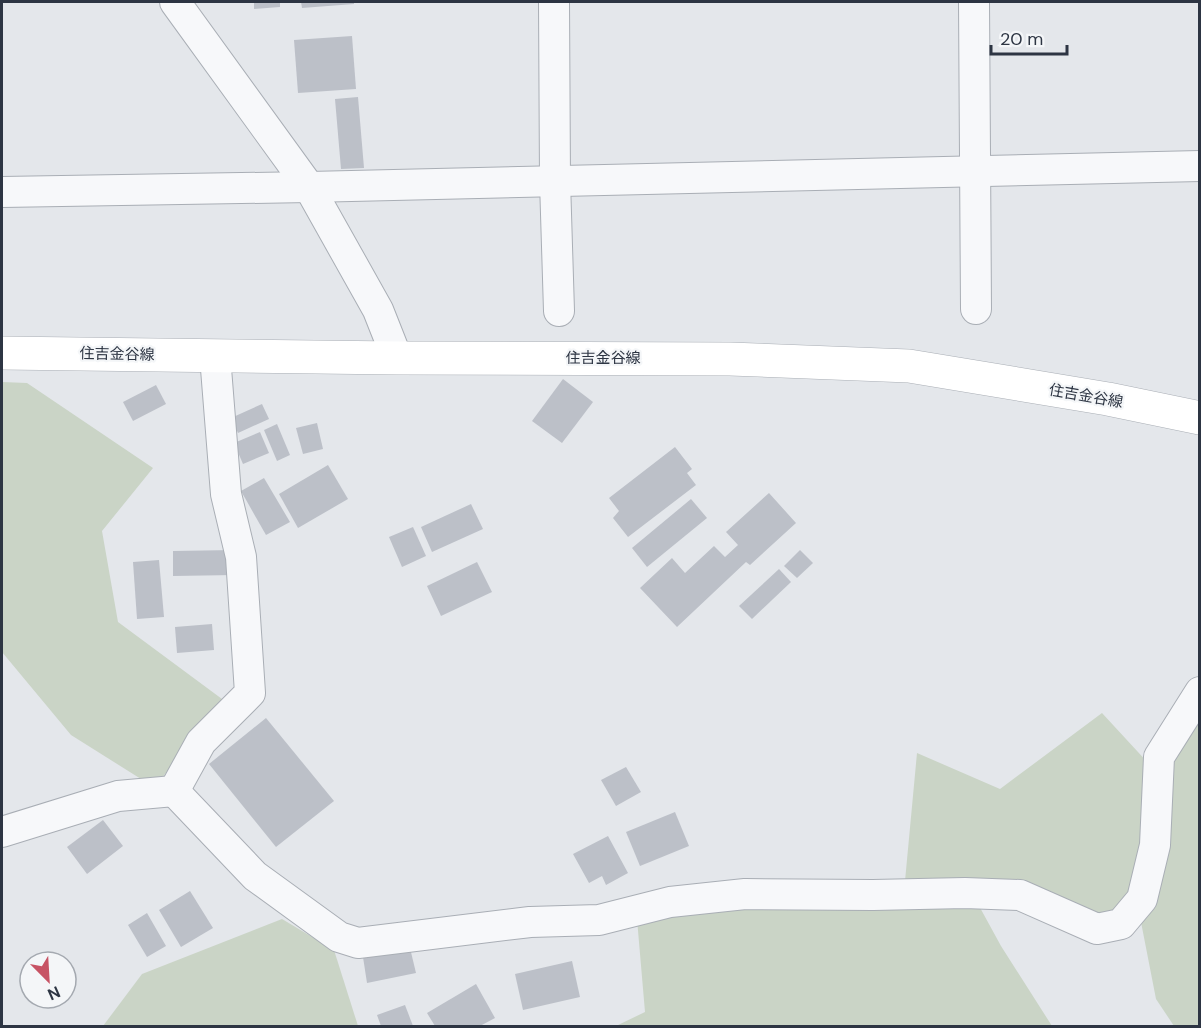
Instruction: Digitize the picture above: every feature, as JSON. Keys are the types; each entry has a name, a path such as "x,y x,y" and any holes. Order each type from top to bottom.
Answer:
{"main road":[{"name":"住吉金谷線","path":"2,352 397,358 730,359 909,366 1108,399 1200,418"}],"street":[{"path":"175,2 309,187 378,310 397,358"},
{"path":"554,2 555,181 559,311"},
{"path":"974,2 976,309"},
{"path":"2,192 1200,166"},
{"path":"174,791 201,742 250,693 241,557 226,494 215,356"},
{"path":"174,791 255,876 339,937 357,943 530,922 599,920 670,902 745,894 1020,895 1097,929 1121,924 1142,899 1155,845 1159,757 1200,692"},
{"path":"2,832 118,796 174,791"}],"green space":[{"path":"2,382 27,383 153,468 102,531 118,622 222,699 162,778 141,779 71,735 2,652"},
{"path":"1102,713 1150,765 1199,716 1199,1026 1174,1026 1156,999 1140,917 1117,918 905,881 917,753 1000,789"},
{"path":"972,893 1001,946 1052,1026 616,1026 645,1012 637,919 745,894"},
{"path":"282,919 334,950 358,1026 103,1026 142,974"}],"building":[{"path":"254,2 280,2 280,7 254,9"},
{"path":"301,2 354,2 354,4 302,8"},
{"path":"352,36 356,89 298,93 294,40"},
{"path":"358,97 364,168 341,169 335,99"},
{"path":"563,379 593,402 562,443 532,421"},
{"path":"156,385 166,404 133,421 123,402"},
{"path":"262,404 269,419 238,433 231,418"},
{"path":"317,423 323,449 303,454 296,428"},
{"path":"277,424 290,455 277,461 264,430"},
{"path":"260,432 269,453 243,464 234,443"},
{"path":"675,447 692,469 687,473 696,485 628,537 613,518 619,511 609,498"},
{"path":"328,465 348,499 298,528 279,494"},
{"path":"264,478 290,522 266,535 241,491"},
{"path":"769,493 796,523 750,565 746,562 677,627 640,588 672,558 685,573 714,546 725,557 738,545 726,532"},
{"path":"691,499 707,518 647,567 632,548"},
{"path":"471,504 483,529 432,552 421,527"},
{"path":"413,527 426,556 402,567 389,537"},
{"path":"234,550 235,575 173,576 173,551"},
{"path":"800,550 813,563 797,578 784,566"},
{"path":"159,560 164,617 137,619 133,562"},
{"path":"477,562 492,592 441,616 427,586"},
{"path":"779,569 791,582 752,619 739,606"},
{"path":"212,624 214,650 177,653 175,627"},
{"path":"266,718 334,801 276,847 209,764"},
{"path":"626,767 641,792 616,806 601,780"},
{"path":"675,812 689,846 640,866 626,832"},
{"path":"103,820 123,846 87,874 67,847"},
{"path":"608,836 628,873 606,885 602,876 589,883 573,854"},
{"path":"190,891 213,928 181,947 159,910"},
{"path":"147,913 166,946 147,957 128,925"},
{"path":"410,948 416,973 367,983 363,957"},
{"path":"572,961 580,997 523,1010 515,974"},
{"path":"476,984 495,1018 480,1026 435,1026 427,1013"},
{"path":"405,1005 413,1026 381,1026 377,1015"}]}
